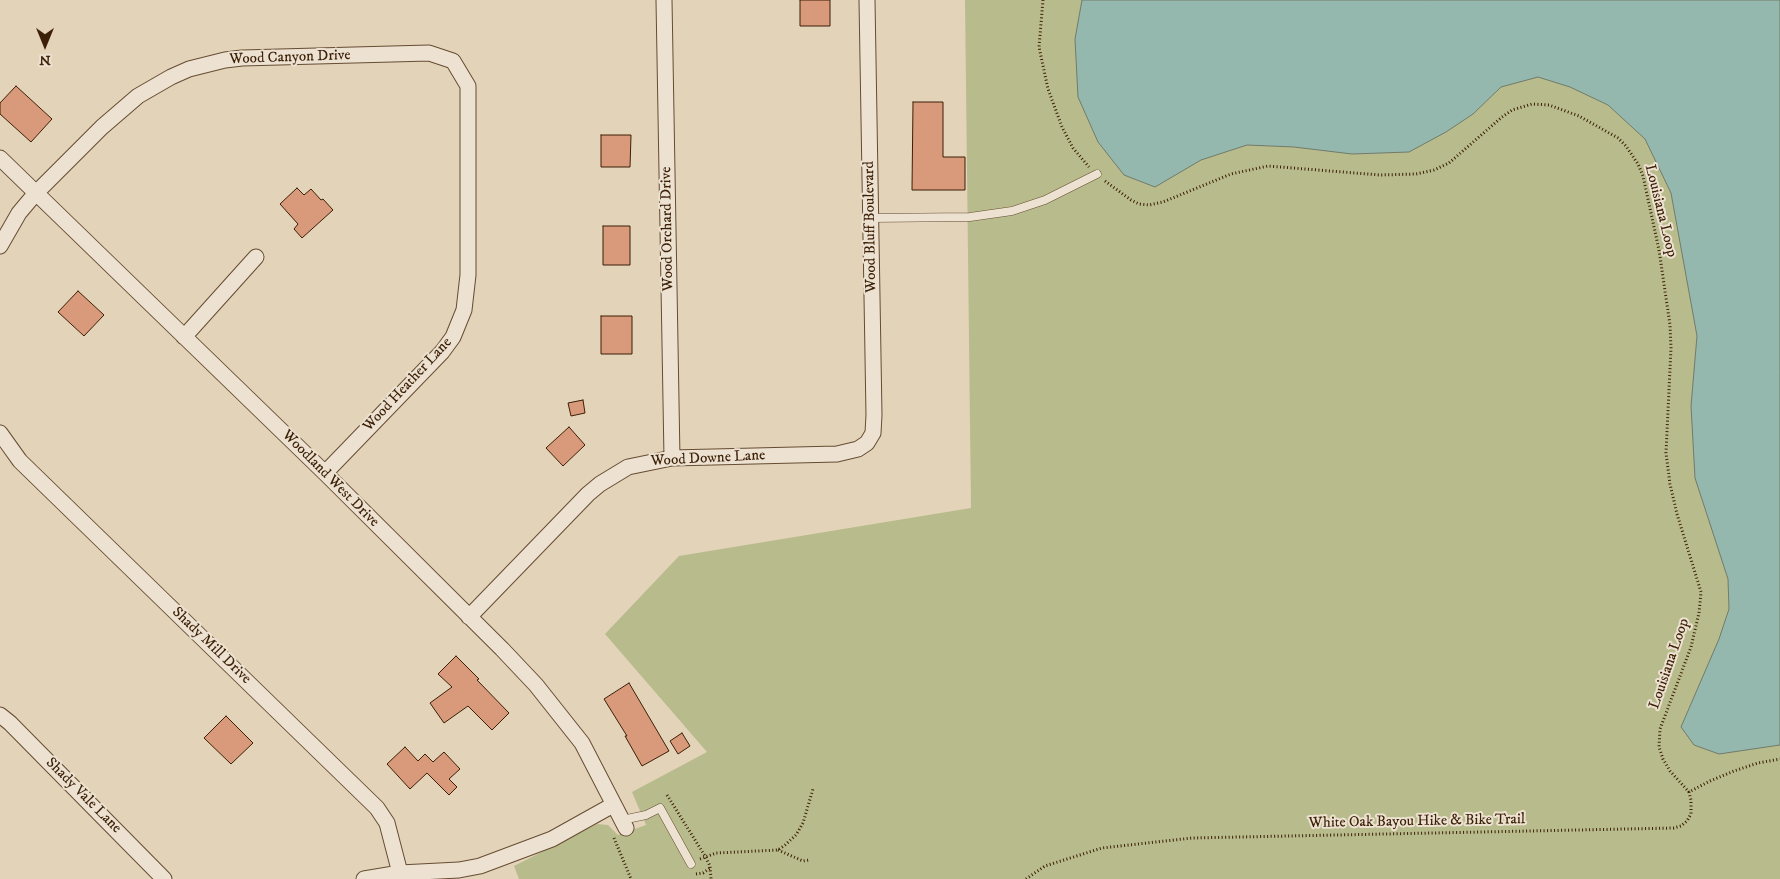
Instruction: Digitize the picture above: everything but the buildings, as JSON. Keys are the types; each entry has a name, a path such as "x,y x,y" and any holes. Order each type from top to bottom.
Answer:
{"street":[{"name":"Wood Orchard Drive","path":"664,0 672,458"},
{"name":"Wood Bluff Boulevard","path":"858,449 867,442 873,433 874,415 868,0"},
{"name":"Wood Canyon Drive","path":"35,194 64,163 138,96 189,69 242,58 429,53 453,62 468,86 468,195"},
{"name":"Woodland West Drive","path":"0,158 325,473 536,685 582,743 624,824"},
{"path":"0,246 19,213 35,194"},
{"name":"Wood Heather Lane","path":"325,473 442,352 453,337 464,310 467,294 468,195"},
{"path":"184,337 256,257"},
{"name":"Shady Mill Drive","path":"0,433 20,461 377,808 386,823 400,873"},
{"name":"Wood Downe Lane","path":"469,617 588,494 600,484 628,467 672,458 837,454 858,449"},
{"name":"Shady Vale Lane","path":"0,715 164,879"},
{"path":"364,879 400,873 459,870 488,864 552,839 613,805"}],"lane":[{"path":"871,218 970,217 1012,211 1045,200 1097,174"},
{"path":"624,824 660,808 691,864"}],"path":[{"name":"Louisiana Loop","path":"1043,0 1039,47 1048,89 1055,110 1073,148 1097,174 1139,204 1149,205 1163,202 1231,174 1268,166 1380,175 1416,174 1434,170 1449,163 1512,110 1532,104 1549,104 1579,116 1612,134 1626,146 1635,158 1643,176 1659,250 1670,325 1671,348 1666,453 1675,506 1701,592 1699,613 1691,647 1660,729 1659,747 1663,759 1689,792"},
{"path":"1689,792 1734,771 1758,763 1780,759"},
{"path":"778,850 791,841 800,830 813,789"},
{"name":"White Oak Bayou Hike & Bike Trail","path":"1026,879 1045,866 1102,848 1192,838 1674,828 1681,826 1691,814 1689,792"},
{"path":"667,796 705,856 710,868 711,879"},
{"path":"624,824 614,828 612,833 631,879"},
{"path":"710,868 703,874 698,875 694,872 691,864 705,856 716,853 778,850 803,861 808,860"}],"green space":[{"path":"965,0 1780,0 1780,879 519,879 514,866 597,824 608,825 618,835 646,825 632,792 707,752 605,634 679,556 971,508"}],"water":[{"path":"1082,0 1780,0 1780,745 1719,754 1694,745 1681,727 1719,639 1729,609 1728,579 1695,478 1691,406 1697,336 1671,193 1645,139 1608,105 1570,87 1538,77 1501,87 1473,114 1446,132 1409,152 1352,154 1294,147 1247,145 1201,160 1155,187 1124,175 1098,142 1078,97 1075,39"}]}
